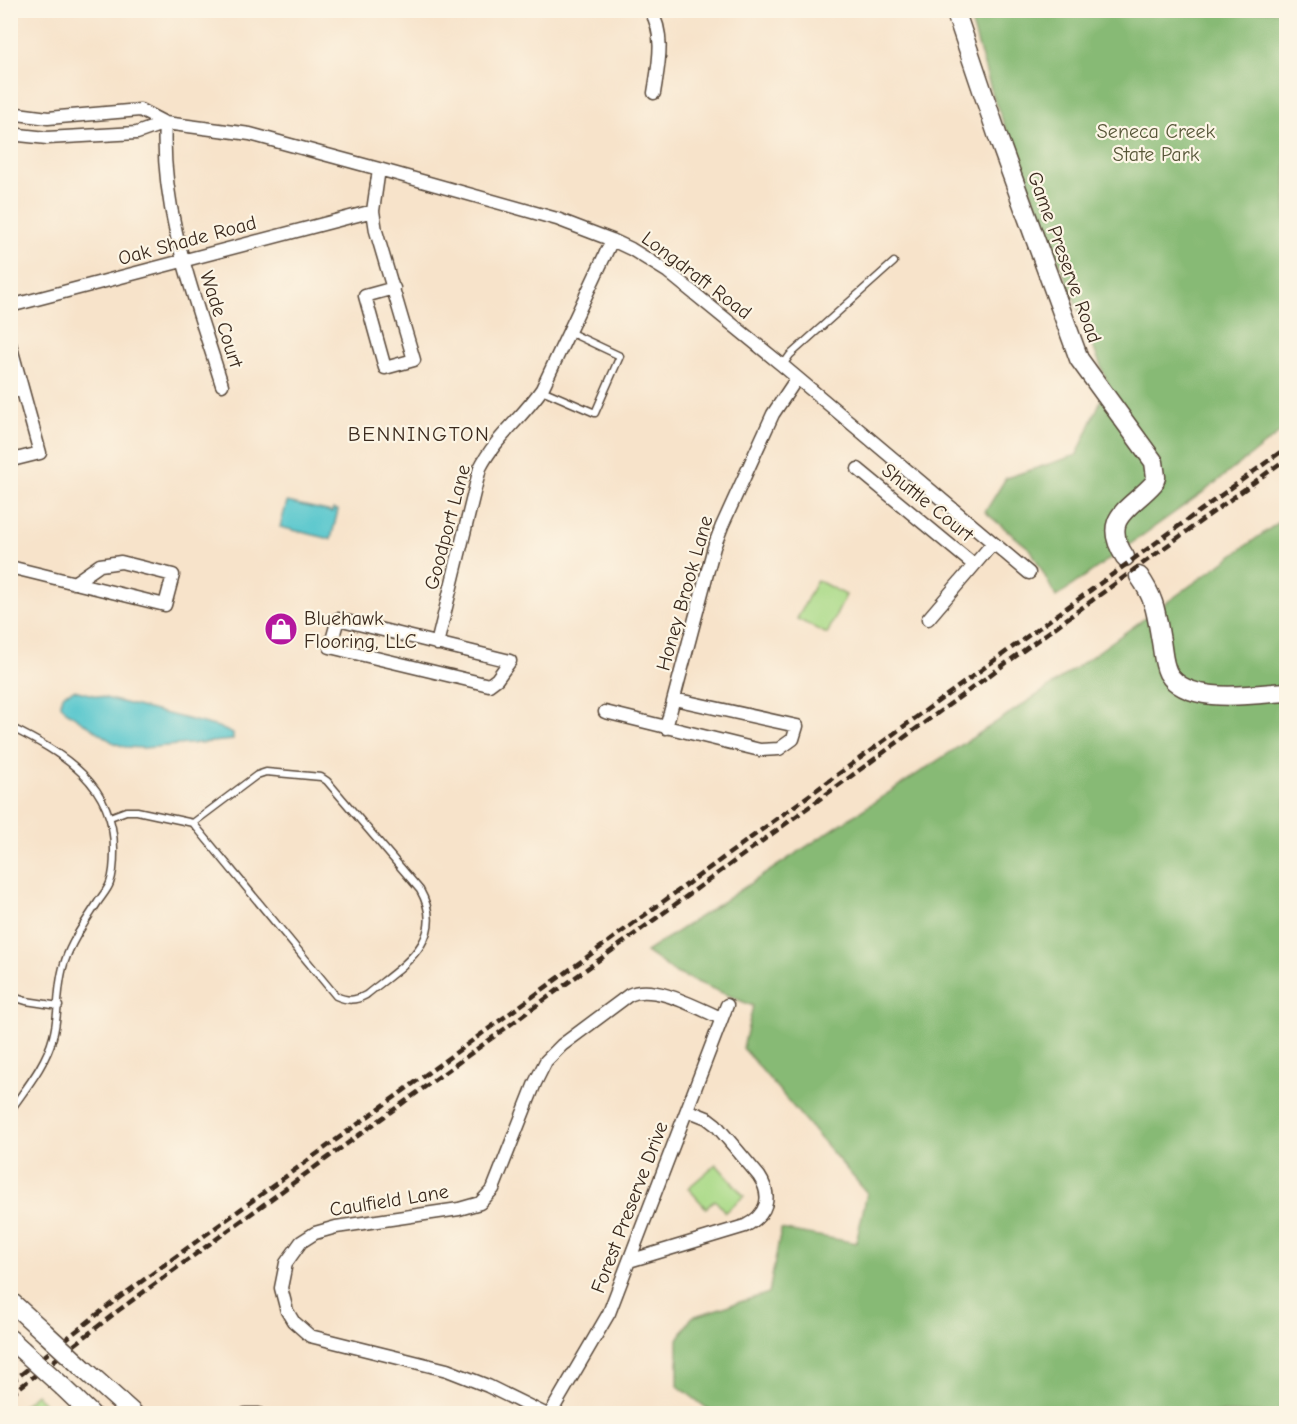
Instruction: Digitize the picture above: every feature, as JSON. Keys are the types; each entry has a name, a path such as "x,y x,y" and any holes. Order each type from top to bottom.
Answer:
{"street":[{"path":"650,10 657,29 660,56 654,93"},
{"name":"Game Preserve Road","path":"955,10 999,140 1079,359 1154,462 1156,468 1154,483 1122,512 1118,519 1116,539 1125,557"},
{"name":"Longdraft Road","path":"10,113 48,118 140,110 165,123 250,134 379,169 556,219 612,240 668,272 1029,573"},
{"name":"Longdraft Road","path":"10,134 47,138 136,133 165,123"},
{"name":"Wade Court","path":"165,123 164,141 169,198 183,261 222,385"},
{"path":"379,169 373,211 376,231 394,288 414,360 385,368 365,296 394,288"},
{"name":"Oak Shade Road","path":"10,306 373,211"},
{"name":"Goodport Lane","path":"437,644 480,468 488,453 542,389 612,240"},
{"path":"10,344 16,390 40,453 12,460 10,455"},
{"name":"Honey Brook Lane","path":"666,728 711,558 722,526 779,402 797,378"},
{"name":"Shuttle Court","path":"858,469 974,565"},
{"path":"928,619 993,543"},
{"path":"10,567 75,583 165,605 172,575 121,562 100,565 75,583"},
{"path":"1139,576 1151,594 1155,607 1164,663 1169,675 1179,685 1201,694 1241,695 1287,692"},
{"path":"338,620 437,644 510,661 489,685 330,647 338,620"},
{"path":"604,712 760,750 779,749 794,739 797,726 674,699"},
{"name":"Caulfield Lane","path":"547,1413 447,1370 310,1336 293,1321 287,1311 281,1288 286,1263 301,1242 323,1230 459,1209 473,1206 485,1199 497,1181 535,1083 546,1061 562,1045 636,991 654,992 722,1018"},
{"name":"Forest Preserve Drive","path":"547,1413 605,1321 727,1005"},
{"path":"629,1261 745,1226 756,1219 764,1209 767,1196 759,1176 716,1125 707,1118 687,1110"},
{"path":"10,1301 134,1413"},
{"path":"16,1344 91,1413"},
{"path":"245,1413 259,1413"}],"lane":[{"path":"10,18 12,10"},
{"path":"782,365 894,262"},
{"path":"542,389 595,413 620,356 569,332"},
{"path":"10,727 50,746 74,764 94,787 110,817 114,840 114,865 110,882 70,947 61,972 59,1006 54,1036 48,1054 10,1112"},
{"path":"110,817 126,811 137,811 193,824 336,996 345,1000 357,1000 417,954 429,927 427,902 420,890 327,781 321,777 266,772 257,775 193,824"},
{"path":"10,996 59,1006"}],"green space":[{"name":"Seneca Creek State Park","path":"968,11 1286,11 1286,428 1202,493 1056,597 1031,550 985,512 1006,478 1077,455 1108,384 994,99"},
{"path":"1286,517 1286,1413 713,1413 678,1386 678,1339 692,1317 769,1293 781,1229 856,1243 867,1193 743,1048 753,1006 676,973 646,952 1042,692"},
{"path":"817,580 846,595 827,634 797,619"},
{"path":"716,1164 744,1196 725,1212 715,1200 706,1208 688,1188"},
{"path":"36,1394 53,1413 14,1413"}],"water":[{"path":"287,502 332,512 333,509 338,510 331,539 280,527"},
{"path":"74,690 218,727 233,734 233,740 143,748 125,747 114,743 66,711 60,703 64,694"}],"railway":[{"path":"10,1383 112,1303 1286,448"},
{"path":"10,1395 119,1310 1286,459"}],"place":[{"name":"Bluehawk Flooring, LLC","path":"281,629"}],"district":[{"name":"BENNINGTON","path":"419,434"}]}
